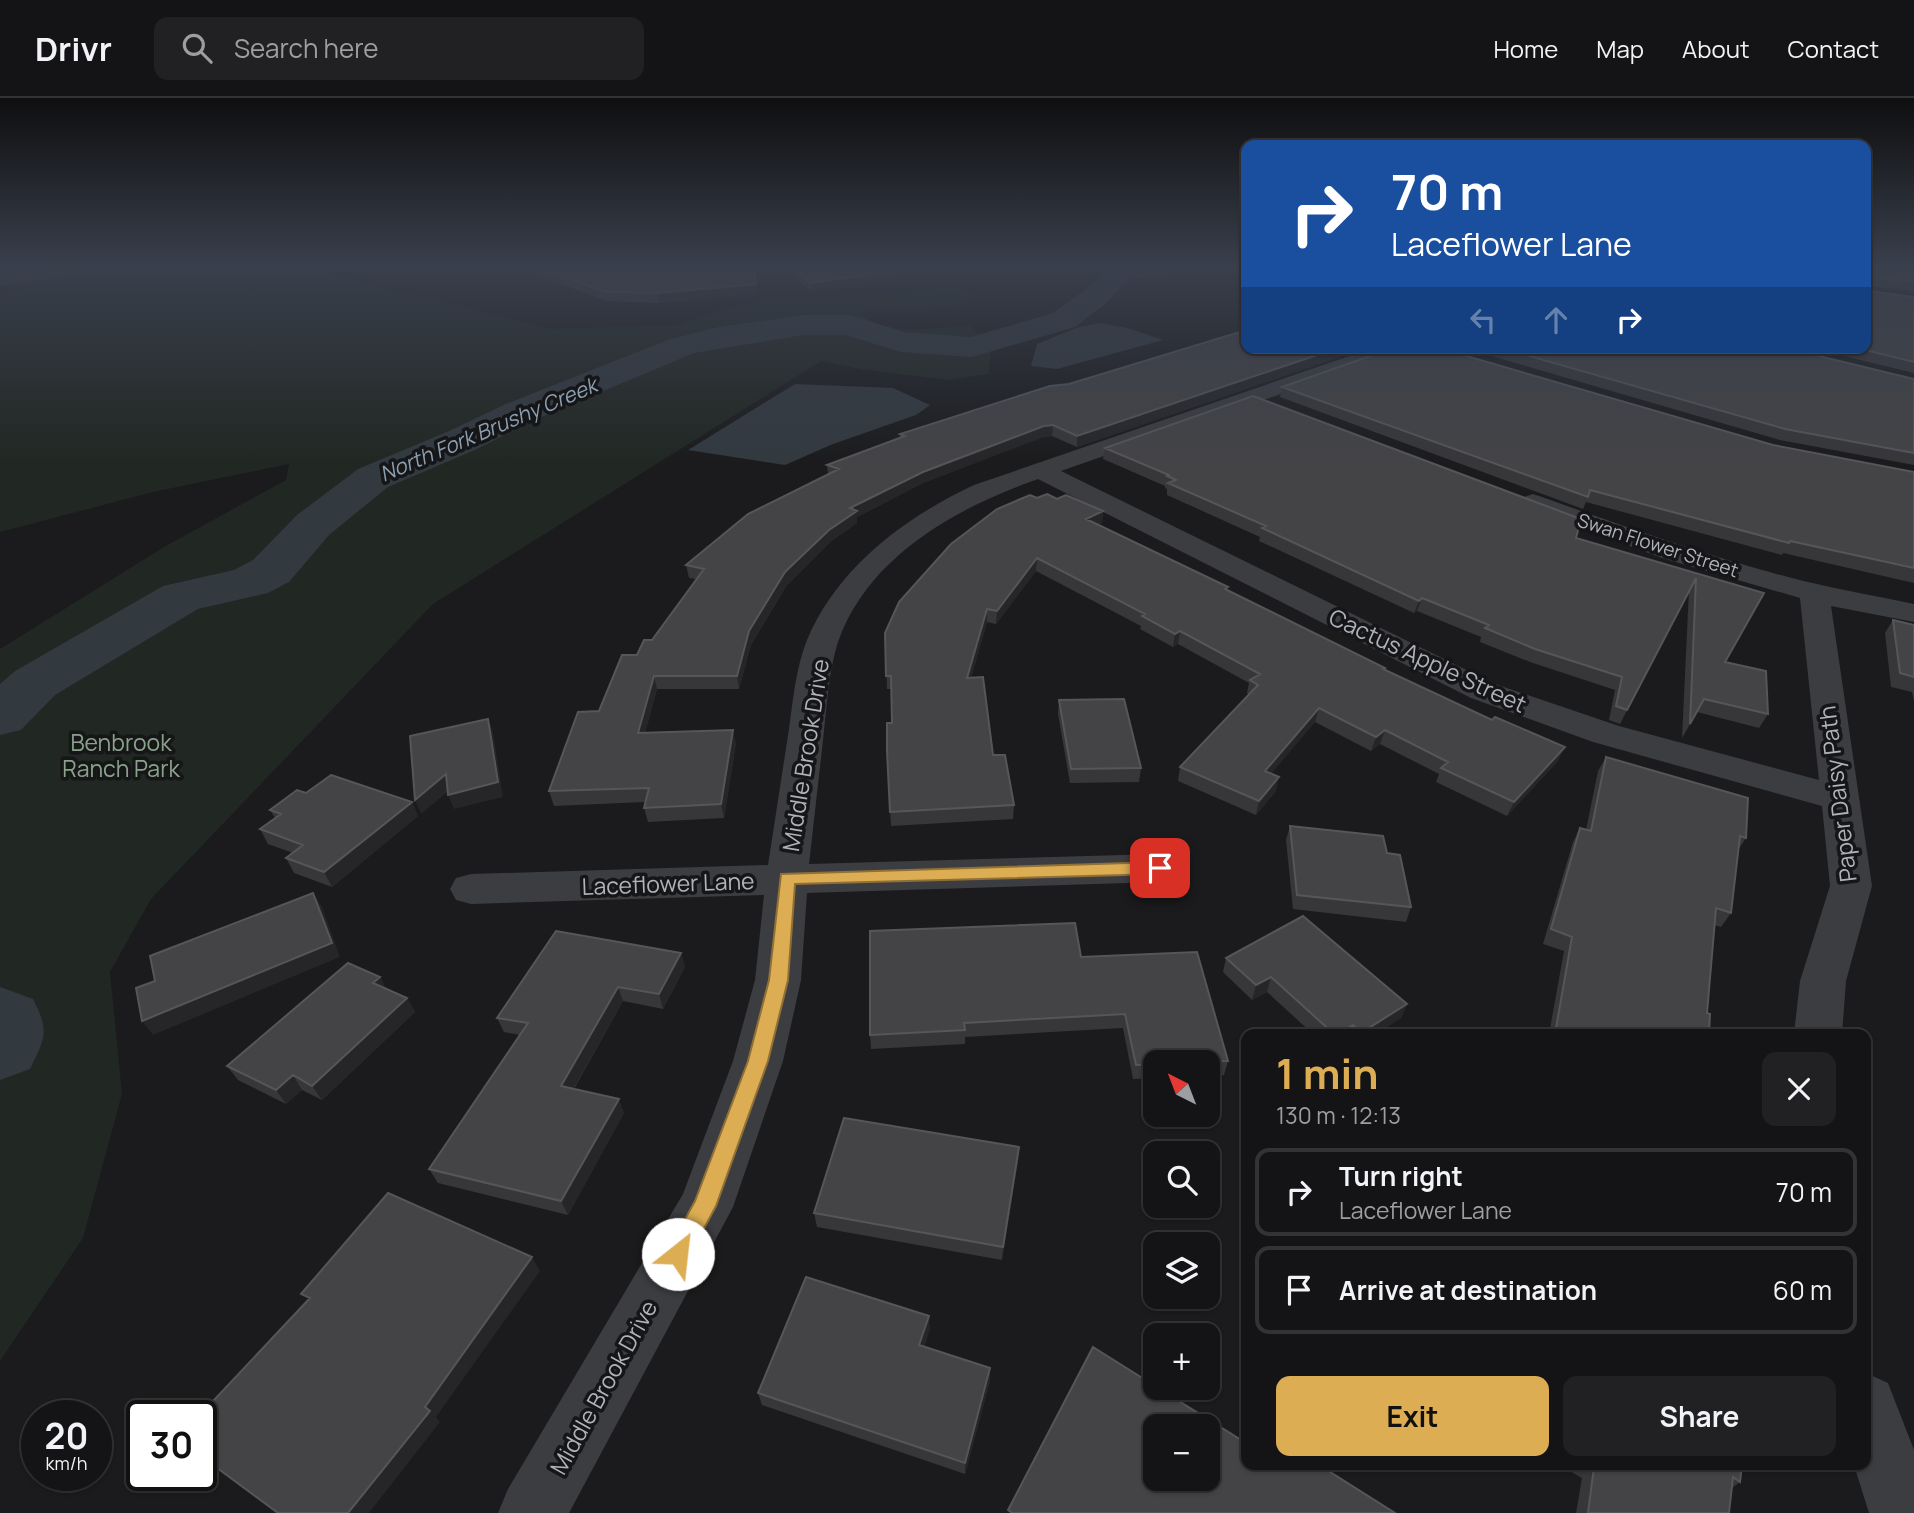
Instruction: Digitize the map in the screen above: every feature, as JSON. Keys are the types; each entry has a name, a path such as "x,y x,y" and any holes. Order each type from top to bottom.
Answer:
{"street":[{"name":"Middle Brook Drive","path":"532,1513 705,1206 758,1061 778,980 787,878 812,687 822,643 837,610 858,581 884,554 944,509 983,491 1376,354"},
{"path":"1251,397 1290,411"},
{"name":"Cactus Apple Street","path":"1039,470 1483,691 1606,734 1838,798"},
{"name":"Swan Flower Street","path":"1511,494 1628,538 1814,593 1914,613"},
{"name":"Paper Daisy Path","path":"1814,593 1851,886 1822,981 1818,1029"},
{"name":"Laceflower Lane","path":"471,889 1160,868"},
{"path":"1871,1420 1903,1513"}],"green space":[{"name":"Benbrook Ranch Park","path":"0,332 976,332 991,347 989,374 948,380 860,369 821,361 433,604 151,899 110,972 122,1094 83,1238 0,1361 0,649 164,547 286,480 289,464 153,492 0,532"}],"shaded area":[{"path":"1066,332 1139,332 1163,340 1057,369 1031,366 1037,344"},
{"path":"795,384 893,388 930,405 916,415 833,444 785,465 688,450"}],"building":[{"path":"1239,332 1241,354 1320,354 1077,436 1053,425 1044,426 923,472 850,508 857,511 829,530 785,572 749,631 737,676 654,676 638,733 733,730 721,804 644,808 649,788 549,791 578,712 599,711 622,655 637,655 644,640 652,640 704,569 686,565 748,514 839,469 827,465 905,436 900,434 1050,386 1069,384"},
{"path":"1871,332 1914,332 1914,362 1871,351"},
{"path":"1376,354 1460,354 1773,445 1914,472 1914,568 1790,541 1789,543 1590,490 1588,497 1282,387"},
{"path":"1522,354 1811,354 1914,379 1914,453 1785,429"},
{"path":"1253,396 1581,519 1576,538 1764,593 1725,662 1766,671 1768,714 1704,699 1690,724 1696,578 1627,710 1616,706 1622,677 1535,649 1485,628 1489,625 1422,598 1419,601 1262,528 1266,526 1168,483 1176,480 1105,448"},
{"path":"1047,494 1057,499 1066,495 1103,511 1086,519 1228,587 1225,589 1385,668 1383,669 1492,720 1495,717 1565,747 1514,802 1441,768 1448,762 1385,730 1376,737 1319,708 1265,771 1279,777 1259,801 1180,767 1258,685 1250,680 1260,674 1180,631 1175,634 1142,616 1145,614 1037,558 997,611 987,609 967,678 983,677 993,755 1005,755 1014,805 890,812 887,723 892,723 891,676 886,676 885,633 899,602 951,544 997,509 1030,495 1037,498"},
{"path":"1893,620 1914,625 1914,677 1900,673"},
{"path":"1124,699 1141,768 1071,769 1059,700"},
{"path":"488,719 498,782 448,795 446,774 415,800 410,736"},
{"path":"1606,757 1748,798 1746,838 1740,836 1731,913 1716,908 1707,1013 1710,1014 1709,1029 1556,1029 1572,937 1551,929 1580,828 1591,831"},
{"path":"331,775 412,802 324,872 286,858 303,845 260,829 281,814 270,810 297,790 306,793"},
{"path":"1290,826 1383,836 1387,853 1400,855 1411,907 1297,895"},
{"path":"313,893 332,943 142,1021 136,988 155,981 150,956"},
{"path":"1303,916 1407,1004 1367,1029 1357,1029 1353,1025 1346,1029 1328,1029 1271,977 1256,985 1226,958"},
{"path":"1075,923 1081,957 1197,952 1228,1061 1220,1061 1220,1050 1143,1050 1143,1065 1136,1065 1125,1014 964,1023 965,1030 870,1035 870,931"},
{"path":"556,931 681,953 659,994 618,987 561,1086 619,1099 561,1201 429,1169 528,1023 497,1018"},
{"path":"348,963 380,977 373,983 407,998 312,1086 293,1075 276,1090 227,1066"},
{"path":"844,1118 1019,1147 1003,1247 814,1213"},
{"path":"388,1193 532,1257 425,1407 430,1411 348,1513 278,1513 217,1468 217,1400 214,1400 310,1298 301,1294"},
{"path":"806,1277 929,1316 919,1345 990,1368 965,1463 758,1393"},
{"path":"1093,1347 1143,1378 1143,1400 1177,1400 1200,1414 1143,1414 1143,1491 1220,1491 1220,1427 1241,1440 1241,1470 1327,1470 1395,1513 1012,1513 1008,1510"},
{"path":"1594,1470 1741,1470 1740,1482 1733,1477 1729,1513 1588,1513"}],"waterway":[{"name":"North Fork Brushy Creek","path":"0,717 35,683 181,597 250,582 271,571 313,525 373,478 463,440 520,412 682,346 754,332"},
{"name":"North Fork Brushy Creek","path":"871,332 901,342 972,347 1023,332"},
{"name":"North Fork Brushy Creek","path":"0,1020 4,1023 0,1045"}],"route":[{"path":"678,1254 705,1206 758,1061 778,980 787,878 1160,868"}]}
